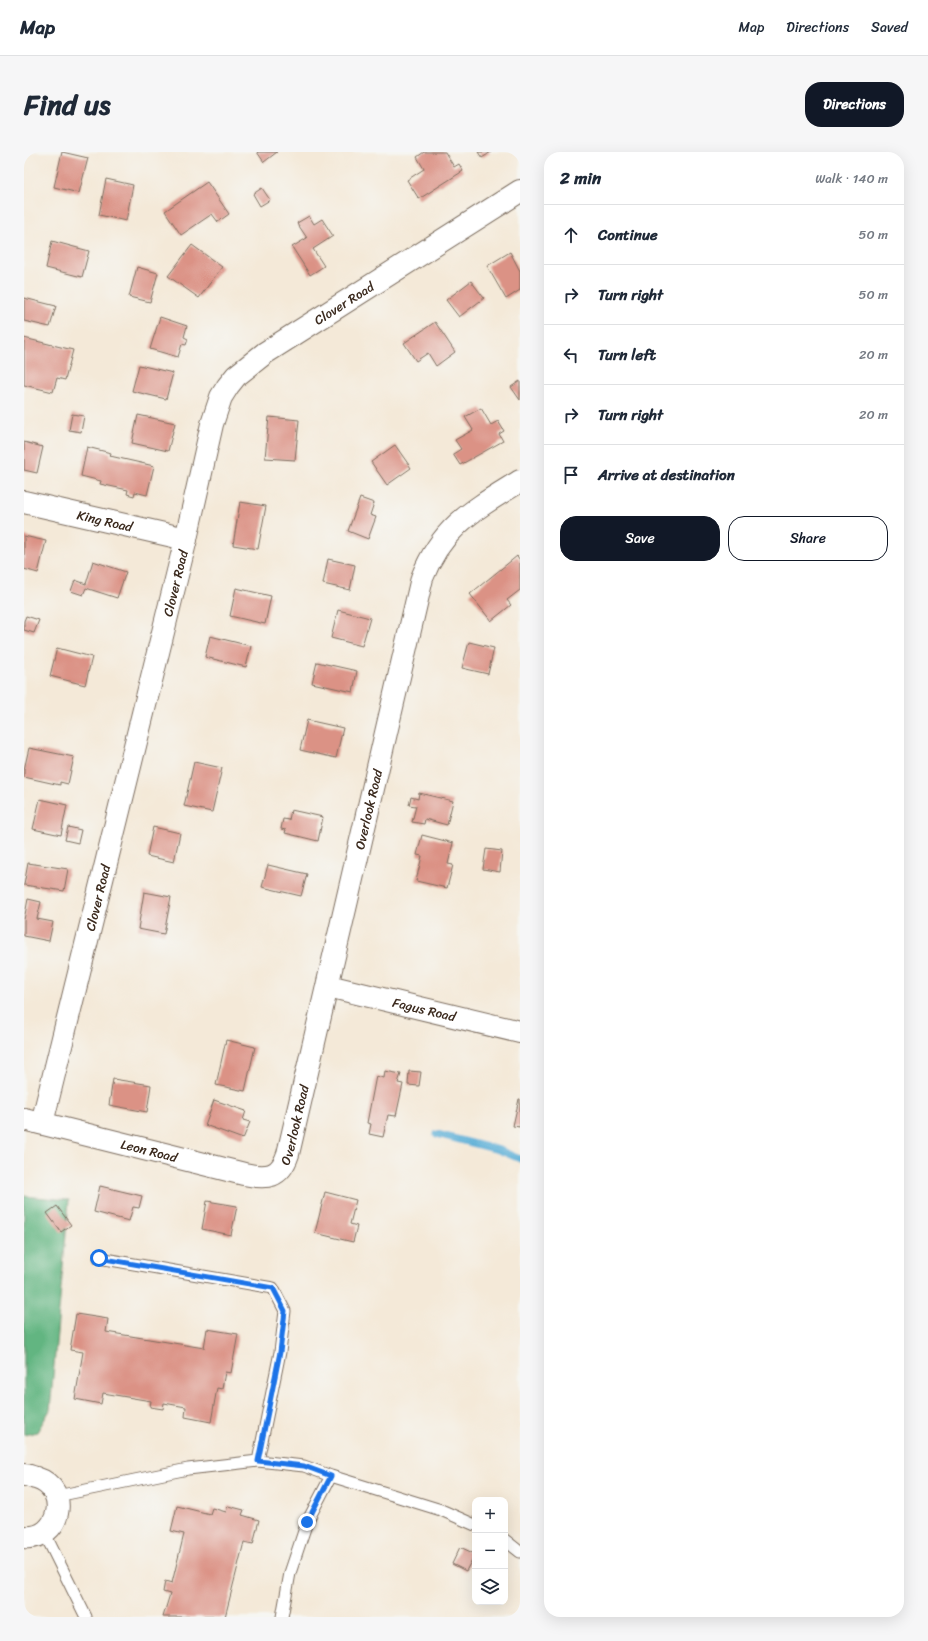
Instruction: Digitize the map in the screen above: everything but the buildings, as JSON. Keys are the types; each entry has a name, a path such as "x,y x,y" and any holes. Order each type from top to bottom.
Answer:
{"street":[{"name":"Clover Road","path":"33,1121 186,539 212,424 221,397 236,376 265,353 520,191"},
{"name":"Overlook Road","path":"274,1175 280,1170 288,1154 418,591 427,565 442,541 461,520 472,511 520,481"},
{"name":"King Road","path":"24,502 186,539"},
{"name":"Fagus Road","path":"328,986 520,1032"},
{"name":"Leon Road","path":"33,1121 257,1177 274,1175"},
{"path":"24,1475 45,1480 57,1496 58,1510 54,1522 34,1534"}],"lane":[{"path":"99,1258 273,1288 285,1311 280,1352 258,1461"},
{"path":"57,1496 188,1469 258,1461 304,1466 331,1476 441,1510 472,1524"},
{"path":"282,1617 290,1573 307,1522 331,1476"},
{"path":"34,1534 86,1617"},
{"path":"508,1542 520,1552"}],"green space":[{"path":"24,1196 69,1200 50,1410 37,1432 24,1435"}],"waterway":[{"path":"437,1134 499,1150 520,1159"}],"route":[{"path":"99,1258 273,1288 285,1311 280,1352 258,1461 304,1466 331,1476 307,1522"}]}
